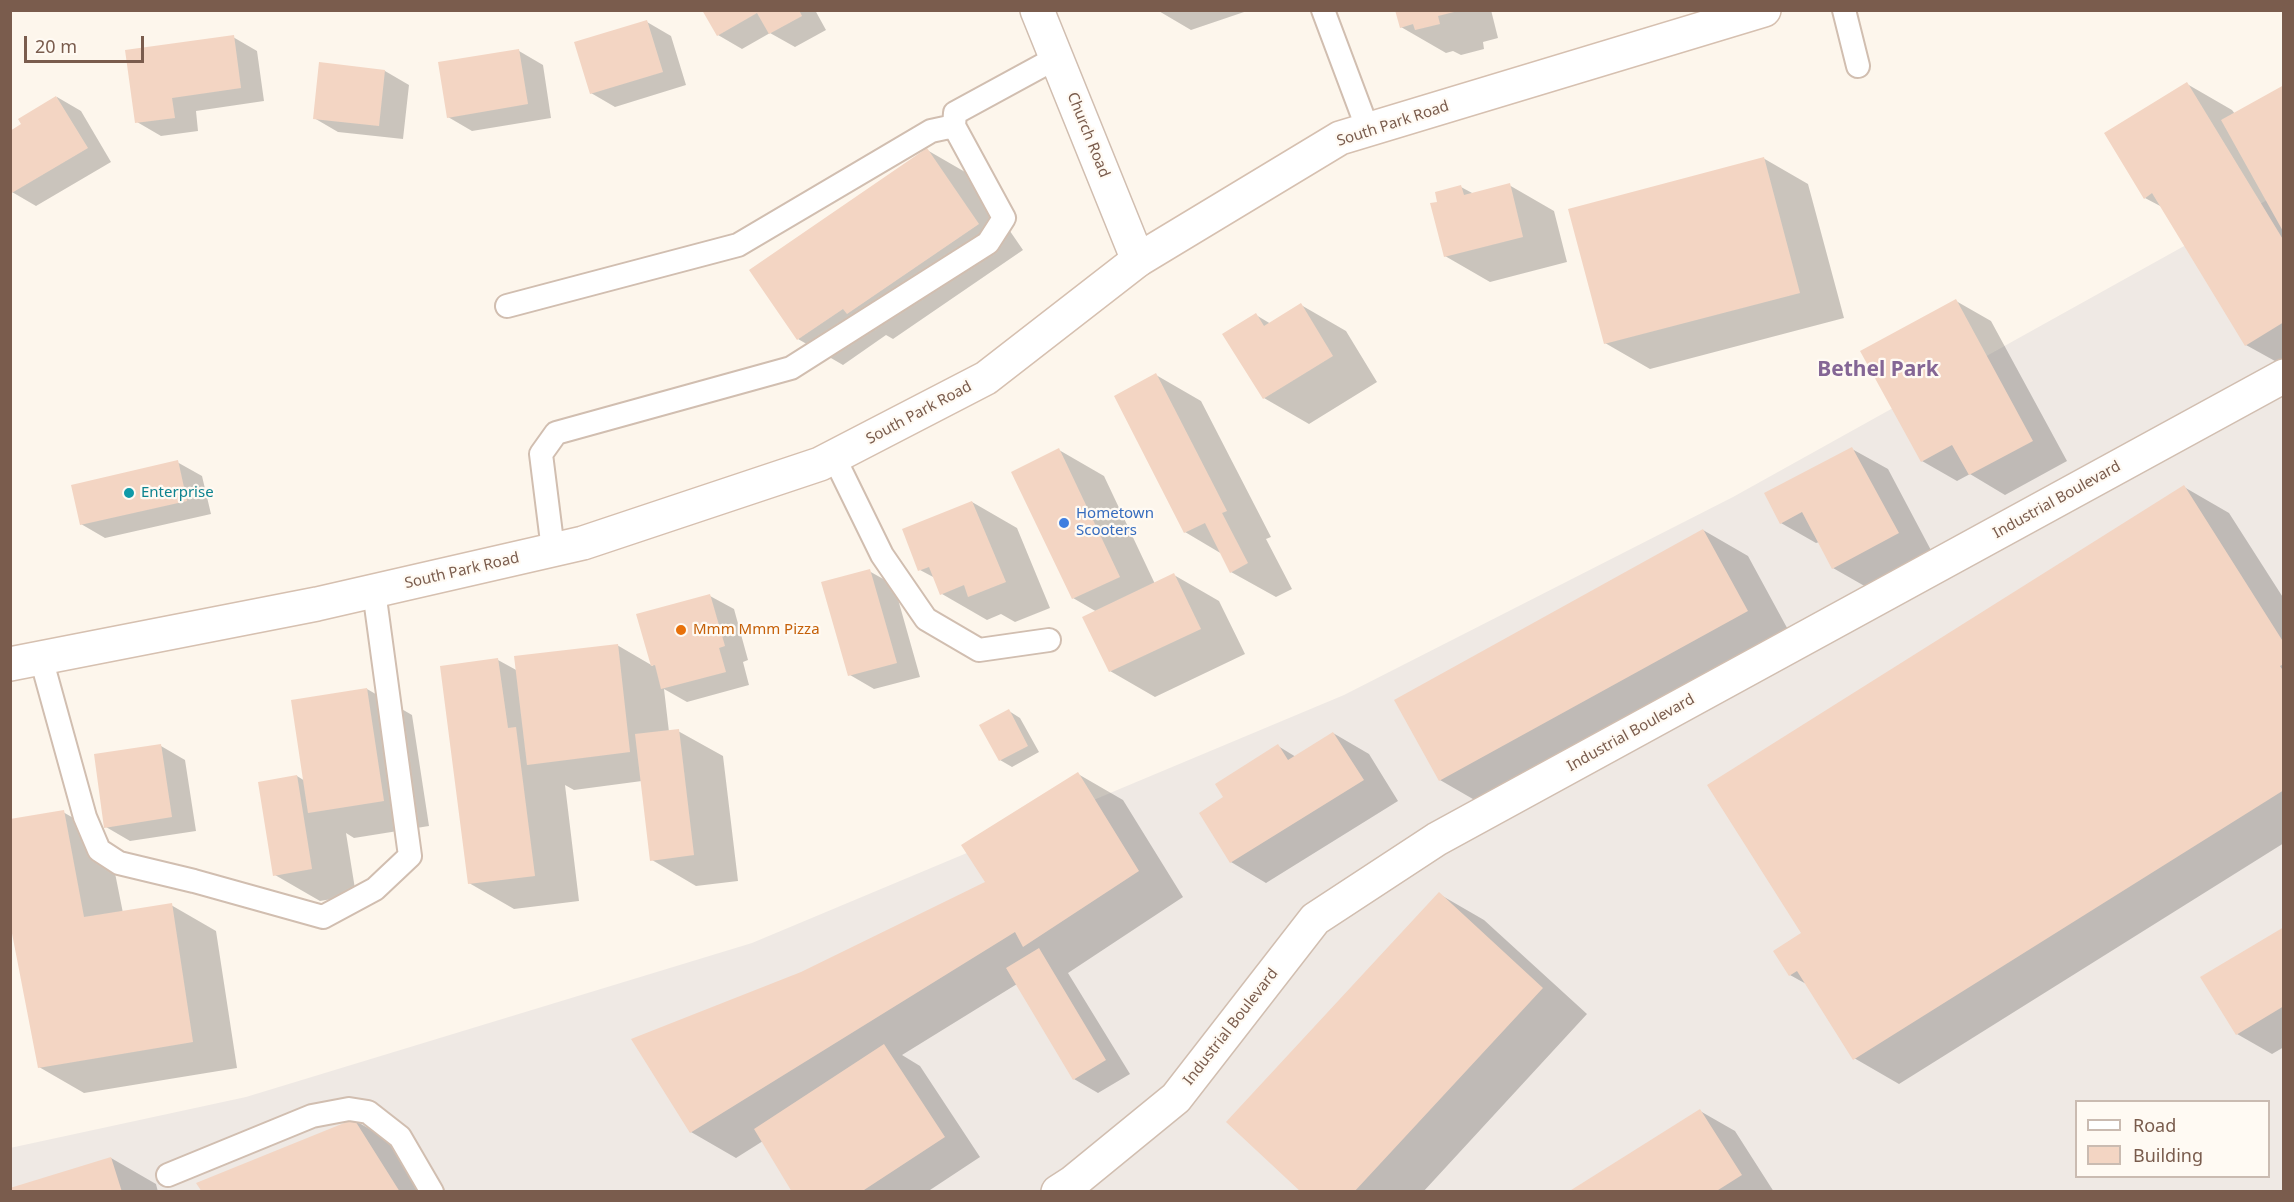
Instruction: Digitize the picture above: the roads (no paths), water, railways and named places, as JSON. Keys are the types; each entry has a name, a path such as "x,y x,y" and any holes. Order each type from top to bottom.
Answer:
{"main road":[{"name":"Church Road","path":"1037,10 1138,260"},
{"name":"South Park Road","path":"26,661 317,604 584,543 820,464 986,378 1138,260 1340,138 1764,10"},
{"name":"Industrial Boulevard","path":"1058,1191 1081,1176 1176,1098 1315,919 1437,839 2282,381"}],"lane":[{"path":"1323,10 1368,130"},
{"path":"1844,10 1858,66"},
{"path":"553,550 541,454 556,433 791,368 988,243 1004,218 954,126 955,113 1056,58"},
{"path":"507,306 738,245 931,131 954,126"},
{"path":"834,457 882,555 926,619 979,650 1049,640"},
{"path":"26,661 99,850 119,863 323,916 375,889 410,856 374,591"},
{"path":"168,1175 312,1116 349,1109 368,1112 400,1137 432,1191"}],"place":[{"name":"Enterprise","path":"129,493"},
{"name":"Hometown Scooters","path":"1064,523"},
{"name":"Mmm Mmm Pizza","path":"681,630"}],"district":[{"name":"Bethel Park","path":"1878,370"}]}
